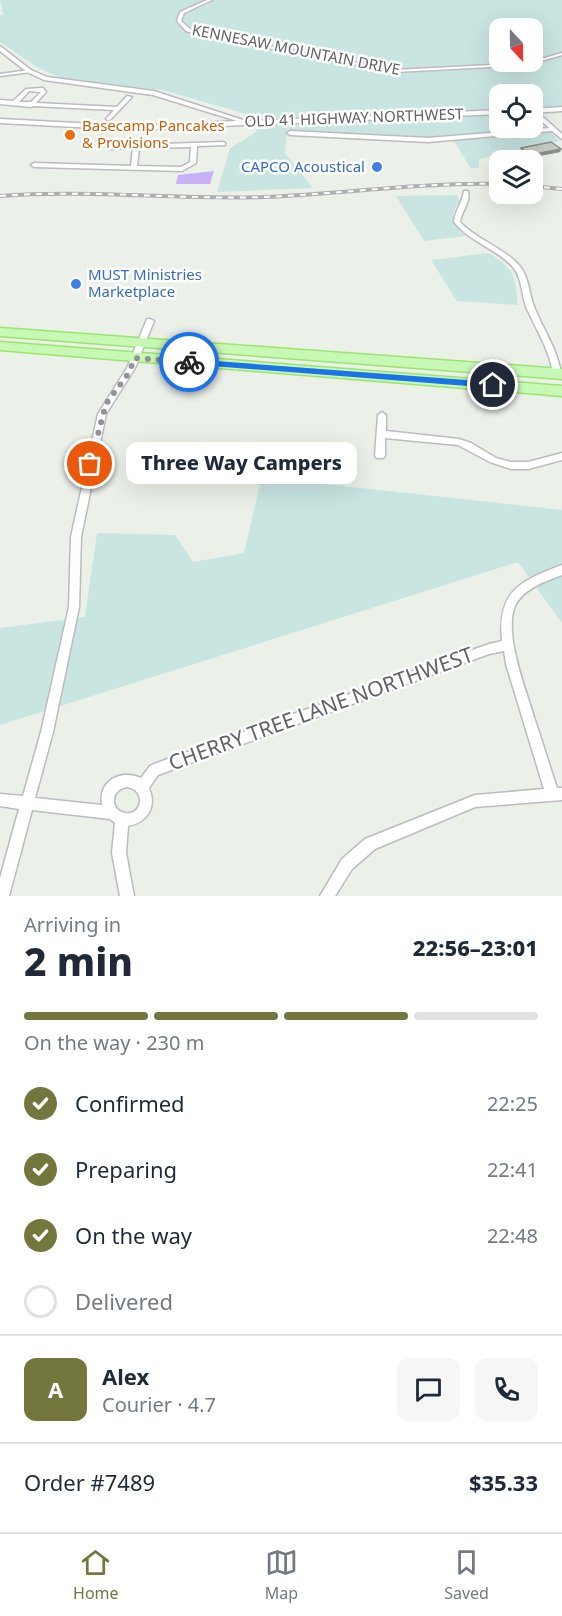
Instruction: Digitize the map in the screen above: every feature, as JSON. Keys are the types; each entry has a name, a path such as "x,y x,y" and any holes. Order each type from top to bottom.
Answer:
{"main road":[{"path":"0,332 560,373"},
{"path":"0,346 562,391"}],"street":[{"name":"KENNESAW MOUNTAIN DRIVE","path":"210,0 182,12 179,21 182,26 204,35 387,70 417,71 528,64 562,54"},
{"path":"0,48 29,71 50,80 147,92 232,116 247,123"},
{"path":"0,75 29,71"},
{"path":"14,103 28,90 40,88 50,80"},
{"path":"31,105 44,92 40,88"},
{"path":"109,119 129,97"},
{"path":"0,102 118,109"},
{"path":"543,111 562,110"},
{"name":"OLD 41 HIGHWAY NORTHWEST","path":"0,121 99,128 489,112"},
{"path":"543,120 562,137"},
{"path":"290,133 428,140 553,129"},
{"path":"108,147 223,144"},
{"path":"34,165 177,170 189,167 193,163 194,145"},
{"path":"134,168 136,147"},
{"path":"466,192 467,199 459,212 457,222 476,240 517,268 526,288 530,308 554,352 560,373"},
{"path":"2,896 53,706 74,608 76,537 102,414 135,358 150,321"},
{"path":"380,456 382,415"},
{"path":"381,434 459,442 470,445 493,460 520,467 543,464 562,456"},
{"path":"327,896 347,864 370,844 475,801 557,794 507,645 508,608 514,595 531,581 562,570"},
{"name":"CHERRY TREE LANE NORTHWEST","path":"143,786 154,770 162,766 489,649 507,645"},
{"path":"0,800 117,817 138,816 146,801 143,786 132,780 119,783 109,801 117,817 119,853 127,896"}],"shaded area":[{"path":"0,0 562,0 562,106 543,107 543,84 489,84 489,109 281,118 250,115 162,90 61,78 38,68 0,42 0,15 3,15"},
{"path":"489,115 489,133 432,138 287,130 285,153 313,188 217,192 230,148 255,133 259,126"},
{"path":"549,131 560,141 520,150 489,150 489,157 479,159 479,167 471,169 454,141 489,137 543,138 543,132"},
{"path":"214,171 210,184 176,184 178,175"},
{"path":"457,195 460,201 453,216 457,228 465,236 424,241 396,196"},
{"path":"489,253 504,264 512,274 518,305 457,301 431,260"},
{"path":"261,480 296,481 562,510 562,623 518,562 0,725 0,628 85,617 97,533 175,535 193,562 244,553"}],"building":[{"path":"551,142 561,149 543,152 543,150 521,148"}],"railway":[{"path":"0,196 99,194 231,198 411,186 489,184"},
{"path":"543,187 562,189"}],"way so far":[{"path":"90,464 106,404 128,374 135,358 189,362"}],"place":[{"name":"Basecamp Pancakes & Provisions","path":"70,135"},
{"name":"CAPCO Acoustical","path":"377,167"},
{"name":"MUST Ministries Marketplace","path":"76,284"},
{"name":"Three Way Campers","path":"90,464"}],"route":[{"path":"189,362 493,385"}]}
